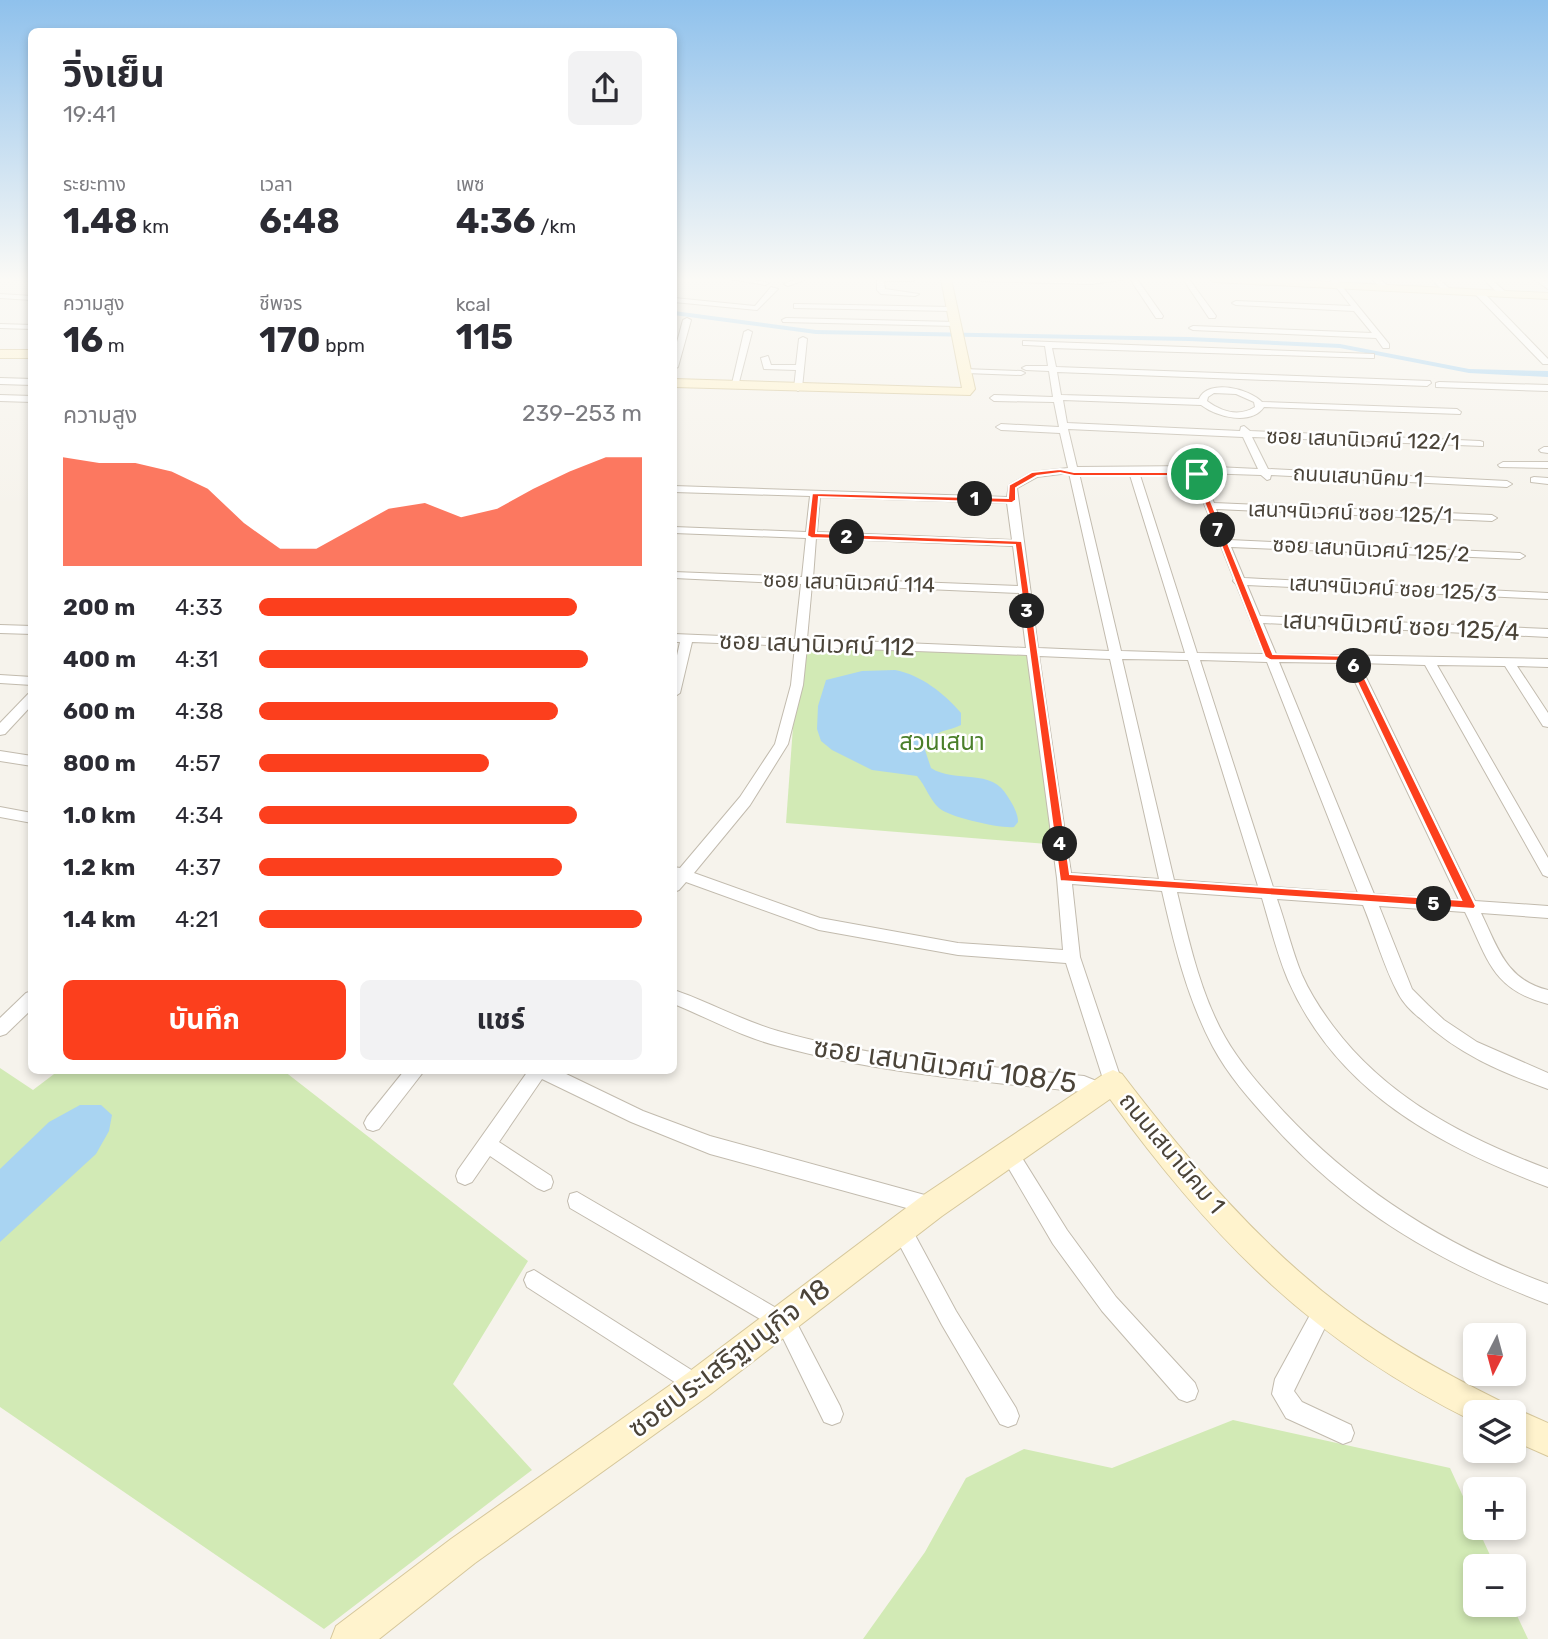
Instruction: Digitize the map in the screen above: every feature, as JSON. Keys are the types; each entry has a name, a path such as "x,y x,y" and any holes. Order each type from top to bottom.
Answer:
{"street":[{"path":"734,386 742,355"},
{"path":"798,388 801,355"},
{"path":"677,383 961,394 969,389 962,355"},
{"path":"1051,355 1064,428 1168,885 1194,988 1220,1043 1250,1086 1285,1127 1345,1185 1471,1263 1548,1294"},
{"path":"1145,355 1427,383"},
{"path":"966,371 1023,371 1371,356"},
{"path":"765,358 767,367 799,368"},
{"path":"1212,363 1226,390"},
{"path":"0,381 28,382"},
{"path":"1439,385 1548,388"},
{"path":"1203,402 1207,393 1226,390 1250,396 1259,404 1457,412"},
{"path":"0,398 28,399"},
{"path":"993,398 1203,402 1220,412 1237,415 1252,414 1257,411 1259,404"},
{"path":"1237,415 1266,474"},
{"name":"ซอย เสนานิเวศน์ 122/1","path":"1001,428 1246,434 1480,444"},
{"path":"1503,465 1548,465"},
{"name":"ถนนเสนานิคม 1","path":"1463,1400 1442,1390 1323,1311 1255,1249 1106,1086 1072,957 1012,486 1035,474 1060,471 1266,474 1444,484 1507,484"},
{"path":"1134,471 1295,978 1310,1010 1356,1068 1393,1101 1467,1146 1548,1178"},
{"path":"1196,472 1406,993 1429,1020 1453,1038 1490,1060 1548,1081"},
{"path":"1534,480 1548,481"},
{"path":"677,489 1012,500"},
{"path":"677,877 744,802 781,744 797,685 815,495"},
{"name":"เสนาฯนิเวศน์ ซอย 125/1","path":"1209,506 1492,519"},
{"path":"677,530 1019,543"},
{"name":"ซอย เสนานิเวศน์ 125/2","path":"1223,542 1520,556"},
{"name":"ซอย เสนานิเวศน์ 114","path":"677,575 1024,590"},
{"name":"เสนาฯนิเวศน์ ซอย 125/3","path":"1238,581 1548,596"},
{"name":"เสนาฯนิเวศน์ ซอย 125/4","path":"1254,619 1548,633"},
{"path":"0,629 28,630"},
{"name":"ซอย เสนานิเวศน์ 112","path":"677,638 1033,653 1548,663"},
{"name":"ซอย เสนานิเวศน์ 112","path":"677,678 687,639"},
{"path":"1350,658 1501,970 1509,980 1548,997"},
{"path":"1429,660 1548,872"},
{"path":"1508,662 1548,723"},
{"path":"0,679 28,681"},
{"path":"0,731 28,701"},
{"path":"0,756 28,760"},
{"path":"0,812 28,817"},
{"path":"677,878 819,924 958,949 1072,957"},
{"path":"1064,878 1548,912"},
{"name":"ซอย เสนานิเวศน์ 108/5","path":"677,998 775,1038 834,1052 946,1070 1106,1086"},
{"path":"0,1029 28,1002"},
{"path":"373,1123 413,1074"},
{"path":"465,1176 538,1074"},
{"path":"546,1074 600,1101 733,1152 932,1206"},
{"name":"ซอยประเสริฐมนูกิจ 18","path":"348,1639 463,1551 697,1385 780,1318 932,1206 1008,1151 1106,1086"},
{"path":"487,1144 544,1182"},
{"path":"1008,1151 1060,1237 1109,1304 1186,1391"},
{"path":"577,1201 780,1318 832,1414"},
{"path":"901,1229 949,1318 1008,1416"},
{"path":"534,1280 697,1385"},
{"path":"1323,1311 1283,1387 1283,1394 1294,1410 1343,1433"},
{"path":"1526,1430 1548,1440"}],"green space":[{"name":"สวนเสนา","path":"799,644 1033,653 1060,845 786,823"},
{"path":"0,1068 33,1090 54,1074 288,1074 528,1261 453,1384 532,1470 324,1629 0,1407"},
{"path":"1233,1420 1450,1468 1463,1496 1463,1540 1483,1540 1489,1554 1463,1554 1463,1617 1518,1617 1528,1639 863,1639 925,1552 966,1478 1024,1449 1112,1468"}],"water":[{"path":"895,670 914,676 931,686 961,713 961,725 935,735 928,743 925,750 931,768 941,773 993,782 1001,788 1016,812 1018,822 1014,827 975,822 944,811 930,797 917,776 872,770 832,750 821,741 817,729 818,706 826,680 862,671"},
{"path":"80,1105 101,1105 112,1115 109,1131 96,1154 0,1242 0,1169 49,1122"}],"waterway":[{"path":"1389,355 1469,371 1548,374"}],"route":[{"path":"1060,471 1074,474 1197,474 1270,657 1350,658 1469,906 1064,878 1019,543 811,536 815,495 1012,500 1012,486 1035,474 1060,471"}]}
